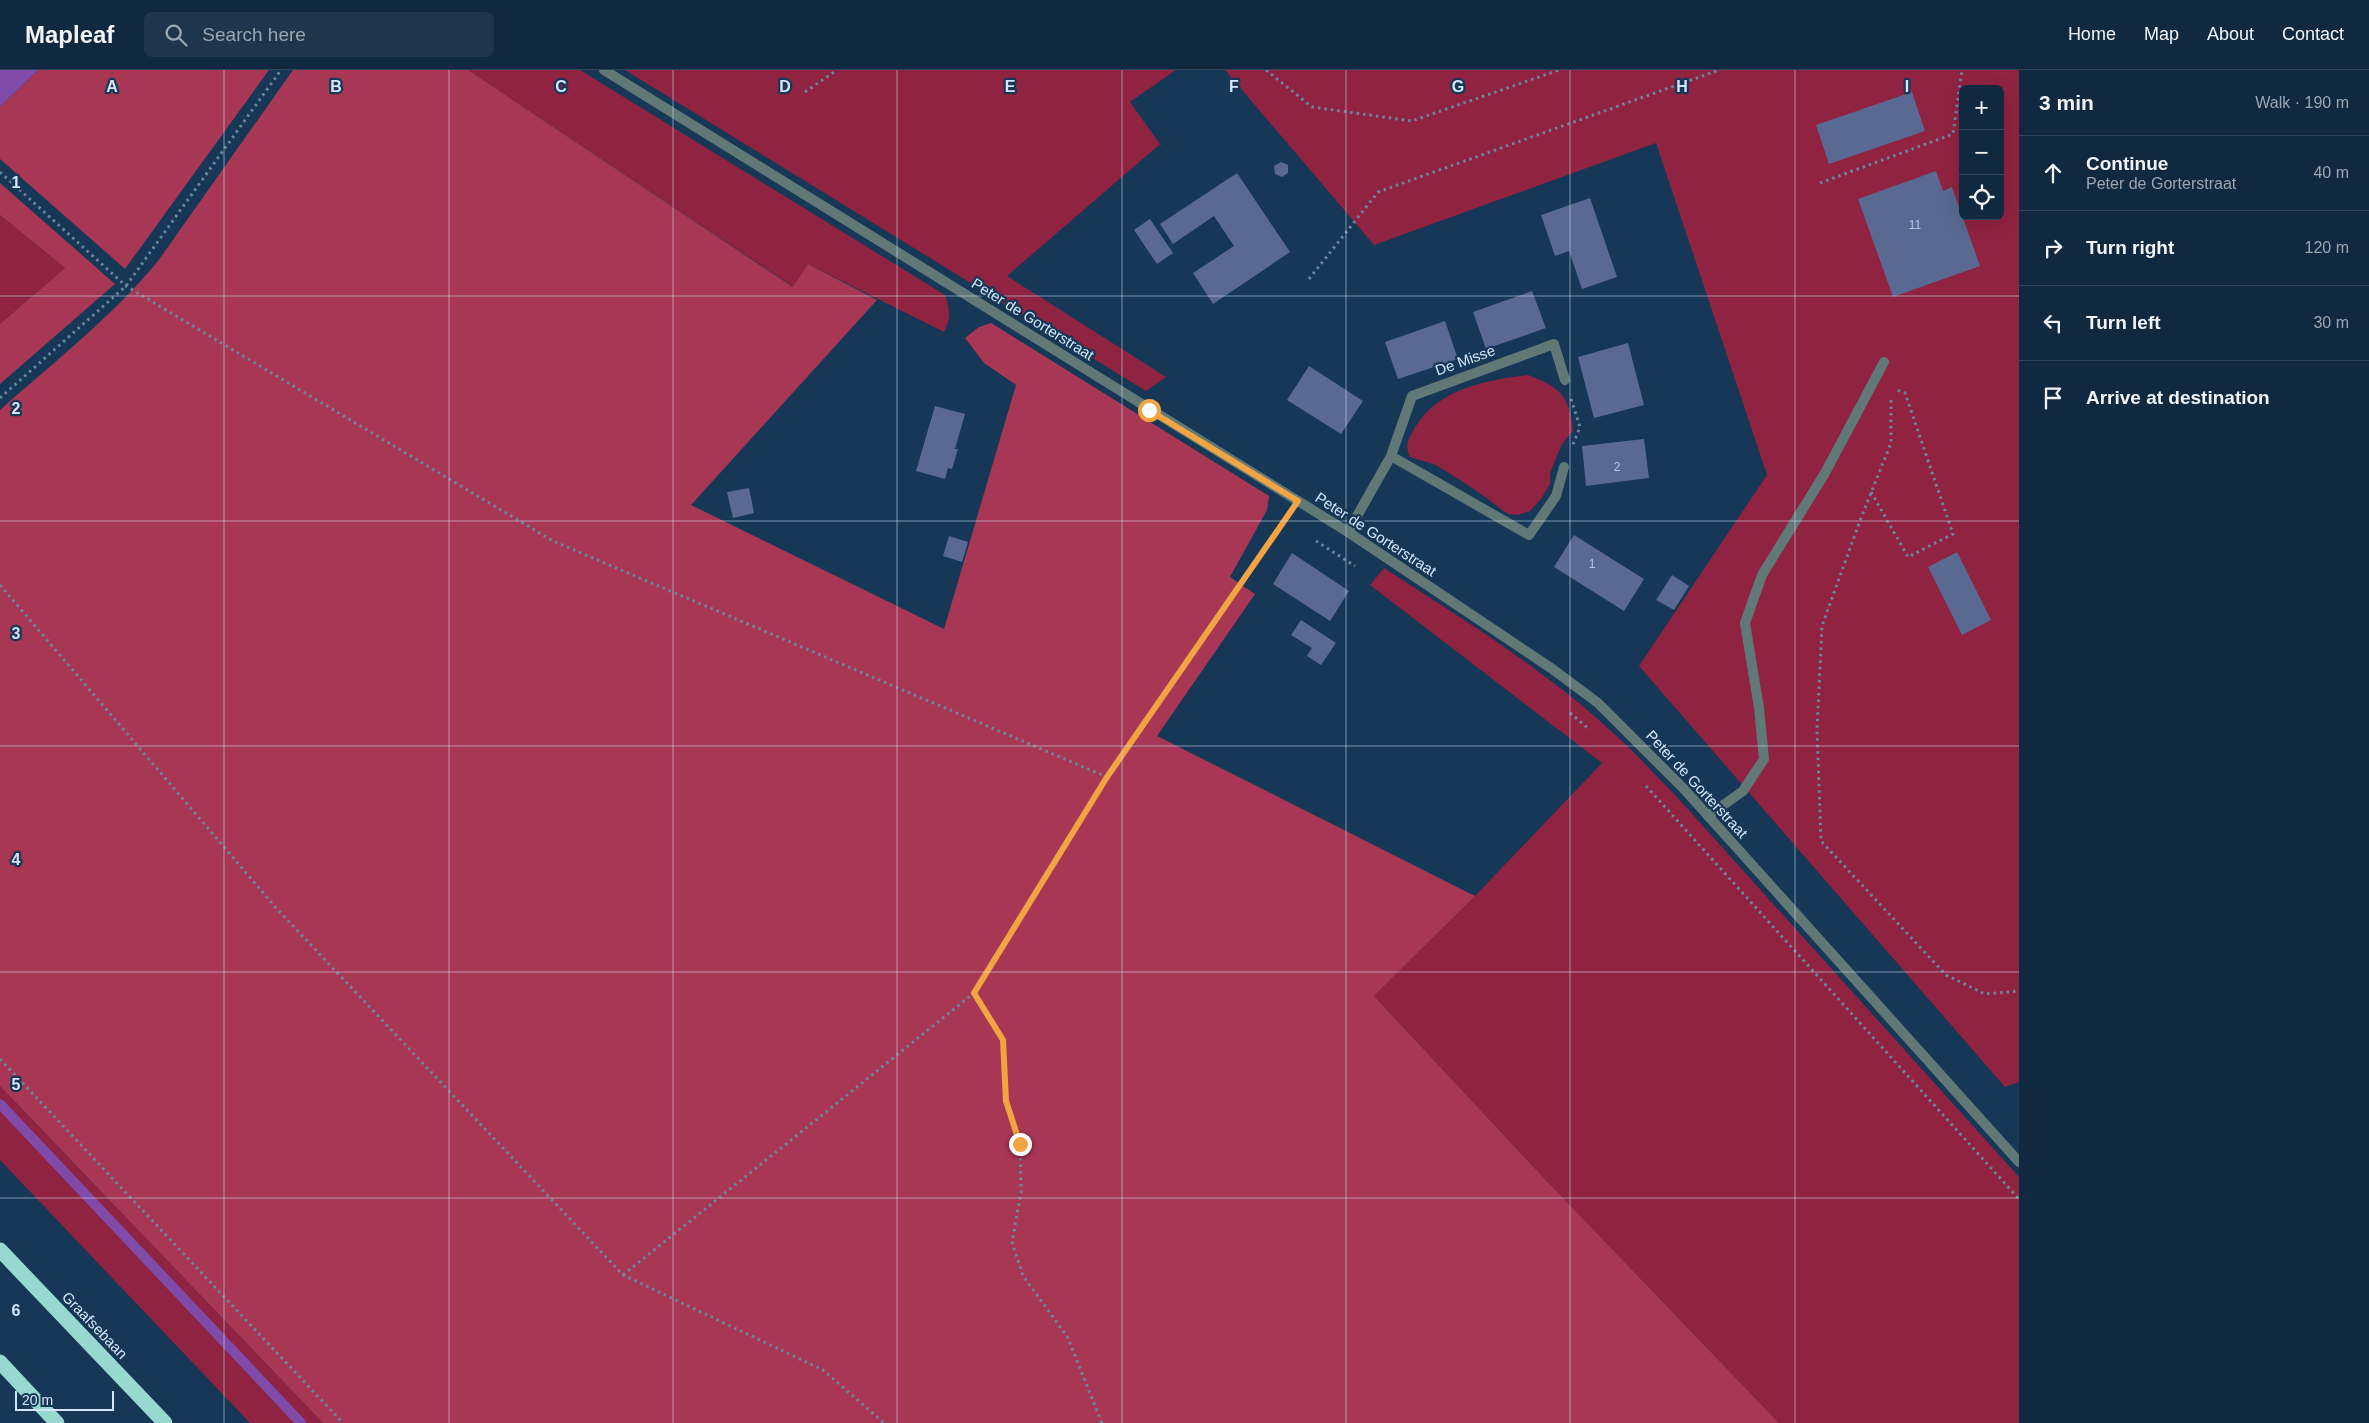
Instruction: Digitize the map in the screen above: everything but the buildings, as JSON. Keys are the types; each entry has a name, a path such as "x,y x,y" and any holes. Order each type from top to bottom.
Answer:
{"highway":[{"name":"Graafsebaan","path":"0,1250 165,1423"},
{"path":"0,1362 57,1423"}],"street":[{"name":"Peter de Gorterstraat","path":"604,70 1348,532 1551,668 1598,703 1644,748 1708,816 2019,1162"},
{"name":"De Misse","path":"1348,532 1391,456 1412,396 1554,344 1565,380"},
{"path":"1708,816 1742,791 1764,759 1759,708 1745,623 1762,575 1825,473 1884,362"},
{"path":"1391,456 1529,535 1556,496 1564,467"}],"path":[{"path":"0,398 126,286 282,70"},
{"path":"805,92 837,70"},
{"path":"1266,70 1312,107 1412,122 1559,70"},
{"path":"1310,279 1378,192 1719,70"},
{"path":"1820,183 1953,134 1962,70"},
{"path":"0,172 126,286 553,541 1107,777"},
{"path":"1564,467 1580,427 1565,380"},
{"path":"1871,492 1908,557 1953,534 1905,392 1891,388 1890,443 1871,492 1822,626 1817,730 1821,841 1946,975 1985,994 2019,991"},
{"path":"623,1275 974,993 1107,777 1298,501"},
{"path":"1285,521 1293,526"},
{"path":"1310,537 1359,569"},
{"path":"0,585 276,909 623,1275 823,1370 884,1423"},
{"path":"1568,711 1596,735"},
{"path":"1643,783 2019,1199"},
{"path":"974,993 1003,1040 1006,1101 1020,1144 1021,1192 1012,1242 1024,1276 1067,1336 1102,1423"},
{"path":"0,1059 343,1423"}],"shaded area":[{"path":"0,70 38,70 0,107"},
{"path":"38,70 269,70 125,269 0,159 0,107"},
{"path":"293,70 468,70 793,287 808,264 877,300 691,505 944,629 1016,385 984,363 965,338 979,327 991,323 1269,496 1267,510 1230,577 1255,594 1157,736 1475,896 1374,996 1543,1177 1779,1423 323,1423 0,1086 0,410 62,357 140,282 158,261"},
{"path":"468,70 580,70 945,295 949,314 944,332 808,264 794,287"},
{"path":"625,70 1176,70 1130,102 1162,147 1159,145 1007,276 1166,377 1146,391"},
{"path":"1225,70 2019,70 2019,1082 2005,1087 1639,666 1767,475 1656,143 1374,245"},
{"path":"0,183 115,284 0,384 0,324 65,268 0,215"},
{"path":"0,215 65,268 0,324"},
{"path":"1528,375 1555,388 1561,394 1569,409 1573,431 1562,444 1550,473 1550,484 1541,499 1530,511 1518,515 1508,514 1474,489 1436,465 1410,457 1407,445 1411,434 1426,413 1438,403 1451,394 1481,383"},
{"path":"1384,568 1508,649 1596,717 1623,742 1676,796 2019,1177 2019,1423 1779,1423 1543,1177 1374,996 1475,896 1602,763 1370,585"},
{"path":"0,1086 323,1423 250,1423 0,1160"}],"waterway":[{"path":"0,1104 301,1423"}],"route":[{"path":"1020,1144 1006,1101 1003,1040 974,993 1107,777 1298,501 1149,410"}]}
